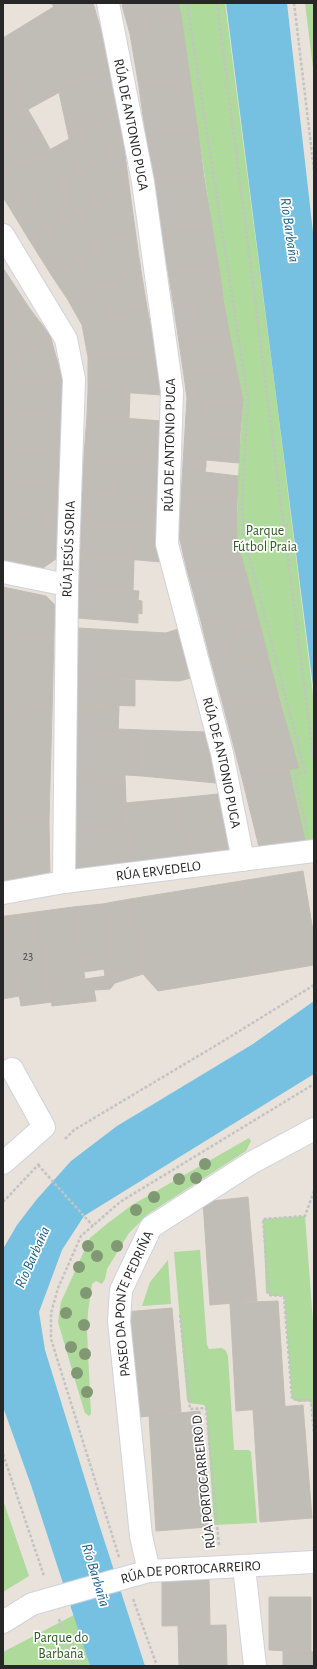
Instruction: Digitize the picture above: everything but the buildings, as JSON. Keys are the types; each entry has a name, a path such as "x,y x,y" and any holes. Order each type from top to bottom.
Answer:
{"street":[{"name":"RÚA DE ANTONIO PUGA","path":"108,3 142,182 172,391 167,544 222,753 243,860"},
{"name":"RÚA JESÚS SORIA","path":"3,235 66,339 74,379 67,585 64,882"},
{"path":"3,572 67,585"},
{"name":"RÚA ERVEDELO","path":"3,893 64,882 313,851"},
{"path":"3,1163 44,1127 12,1069"},
{"name":"PASEO DA PONTE PEDRIÑA","path":"149,1571 141,1536 119,1321 121,1290 151,1227 251,1163 314,1129"},
{"name":"RÚA DE PORTOCARREIRO","path":"3,1622 32,1604 149,1571 314,1562"},
{"path":"244,1567 255,1666"}],"path":[{"path":"187,3 248,400 242,503 243,532 305,772 294,775 313,851"},
{"path":"217,3 314,762"},
{"path":"294,3 314,170"},
{"path":"64,1140 74,1130 314,985"},
{"path":"3,1202 43,1160"},
{"path":"38,1166 93,1226"},
{"path":"314,1191 304,1216 263,1219 269,1295 284,1296 292,1399 311,1401 314,1434"},
{"name":"RÚA PORTOCARREIRO D","path":"180,1315 190,1409 206,1408 222,1568"},
{"path":"3,1454 74,1666"},
{"path":"122,1578 157,1666"}],"green space":[{"name":"Parque Fútbol Praia","path":"178,3 225,3 314,702 314,843 306,844 289,770 299,768 237,541 238,476 243,400 230,336 181,14"},
{"path":"305,3 314,3 314,76"},
{"path":"249,1138 251,1141 246,1151 148,1214 129,1233 107,1269 105,1279 102,1284 96,1281 92,1284 87,1331 91,1414 89,1416 85,1413 58,1322 61,1302 90,1238 132,1205"},
{"path":"305,1216 314,1335 314,1437 311,1401 299,1402 292,1399 284,1296 273,1296 266,1293 263,1219"},
{"path":"200,1250 207,1345 209,1349 222,1348 226,1351 228,1356 234,1450 249,1450 251,1452 257,1523 214,1525 206,1408 204,1405 189,1403 187,1400 174,1252"},
{"path":"168,1260 171,1304 142,1306 150,1282"},
{"path":"3,1500 29,1576 3,1592"},
{"name":"Parque do Barbaña","path":"74,1615 90,1666 3,1666 3,1653 5,1651"}],"water":[{"name":"Río Barbaña","path":"226,3 287,3 314,241 314,694"},
{"name":"Río Barbaña","path":"314,1001 314,1074 84,1216 62,1250 39,1312 45,1350 145,1666 90,1666 31,1485 3,1407 3,1249 17,1225 37,1199 71,1161 117,1126 253,1044"}]}
